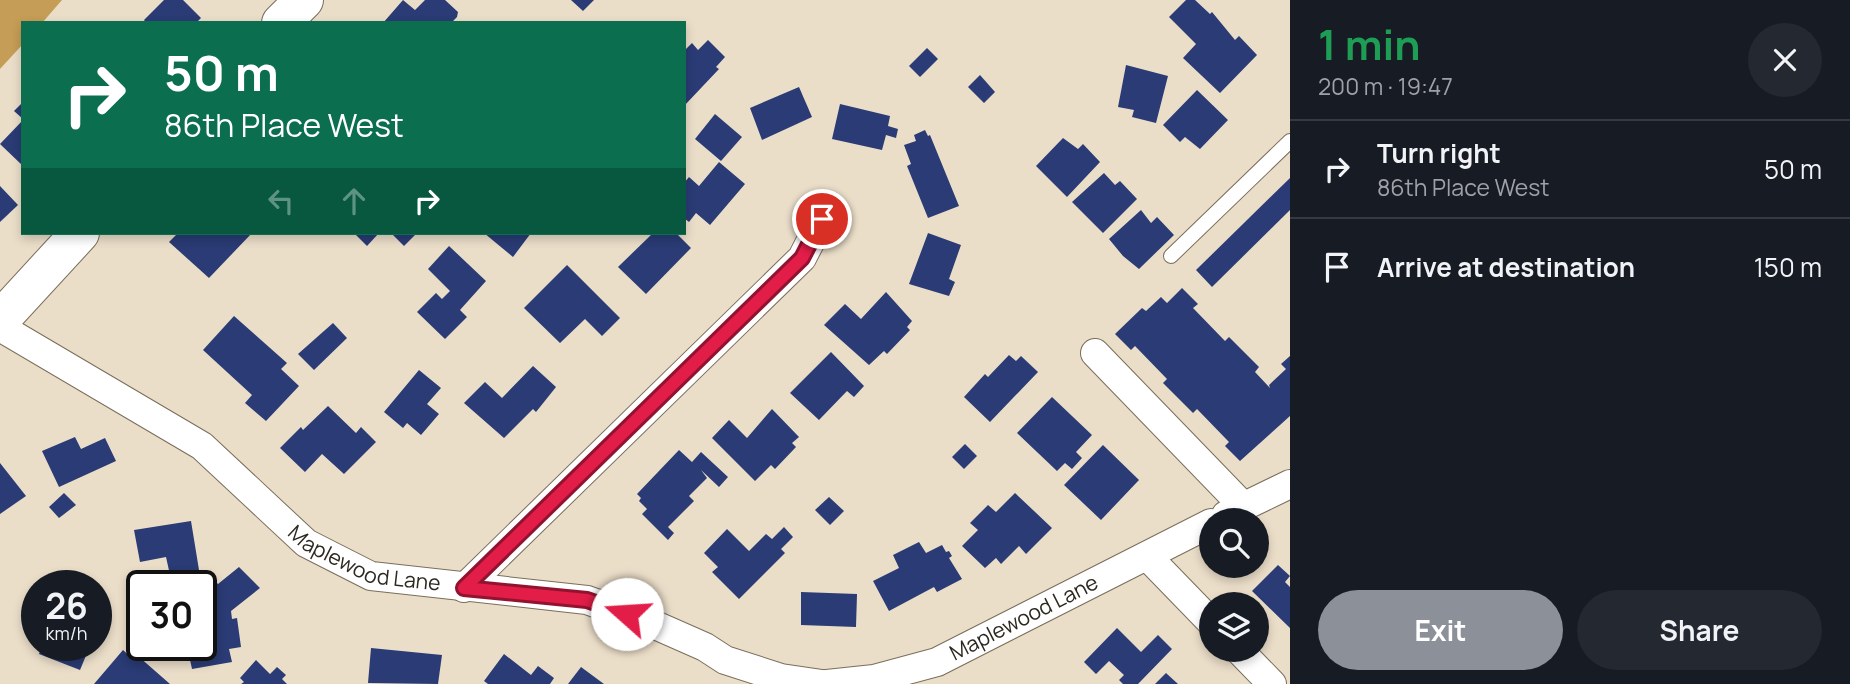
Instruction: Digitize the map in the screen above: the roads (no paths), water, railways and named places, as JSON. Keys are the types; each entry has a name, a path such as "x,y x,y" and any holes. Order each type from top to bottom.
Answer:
{"street":[{"path":"283,21 304,0"},
{"path":"464,588 802,258 822,219"},
{"path":"0,320 78,235"},
{"name":"Maplewood Lane","path":"0,327 202,446 306,544 372,576 587,600 646,621 705,647 725,672 825,684 941,673 1199,529"},
{"path":"1095,353 1243,506"},
{"path":"1239,508 1290,484"},
{"path":"1147,556 1199,610"},
{"path":"1251,662 1272,684"}],"lane":[{"path":"1171,256 1290,141"}]}
